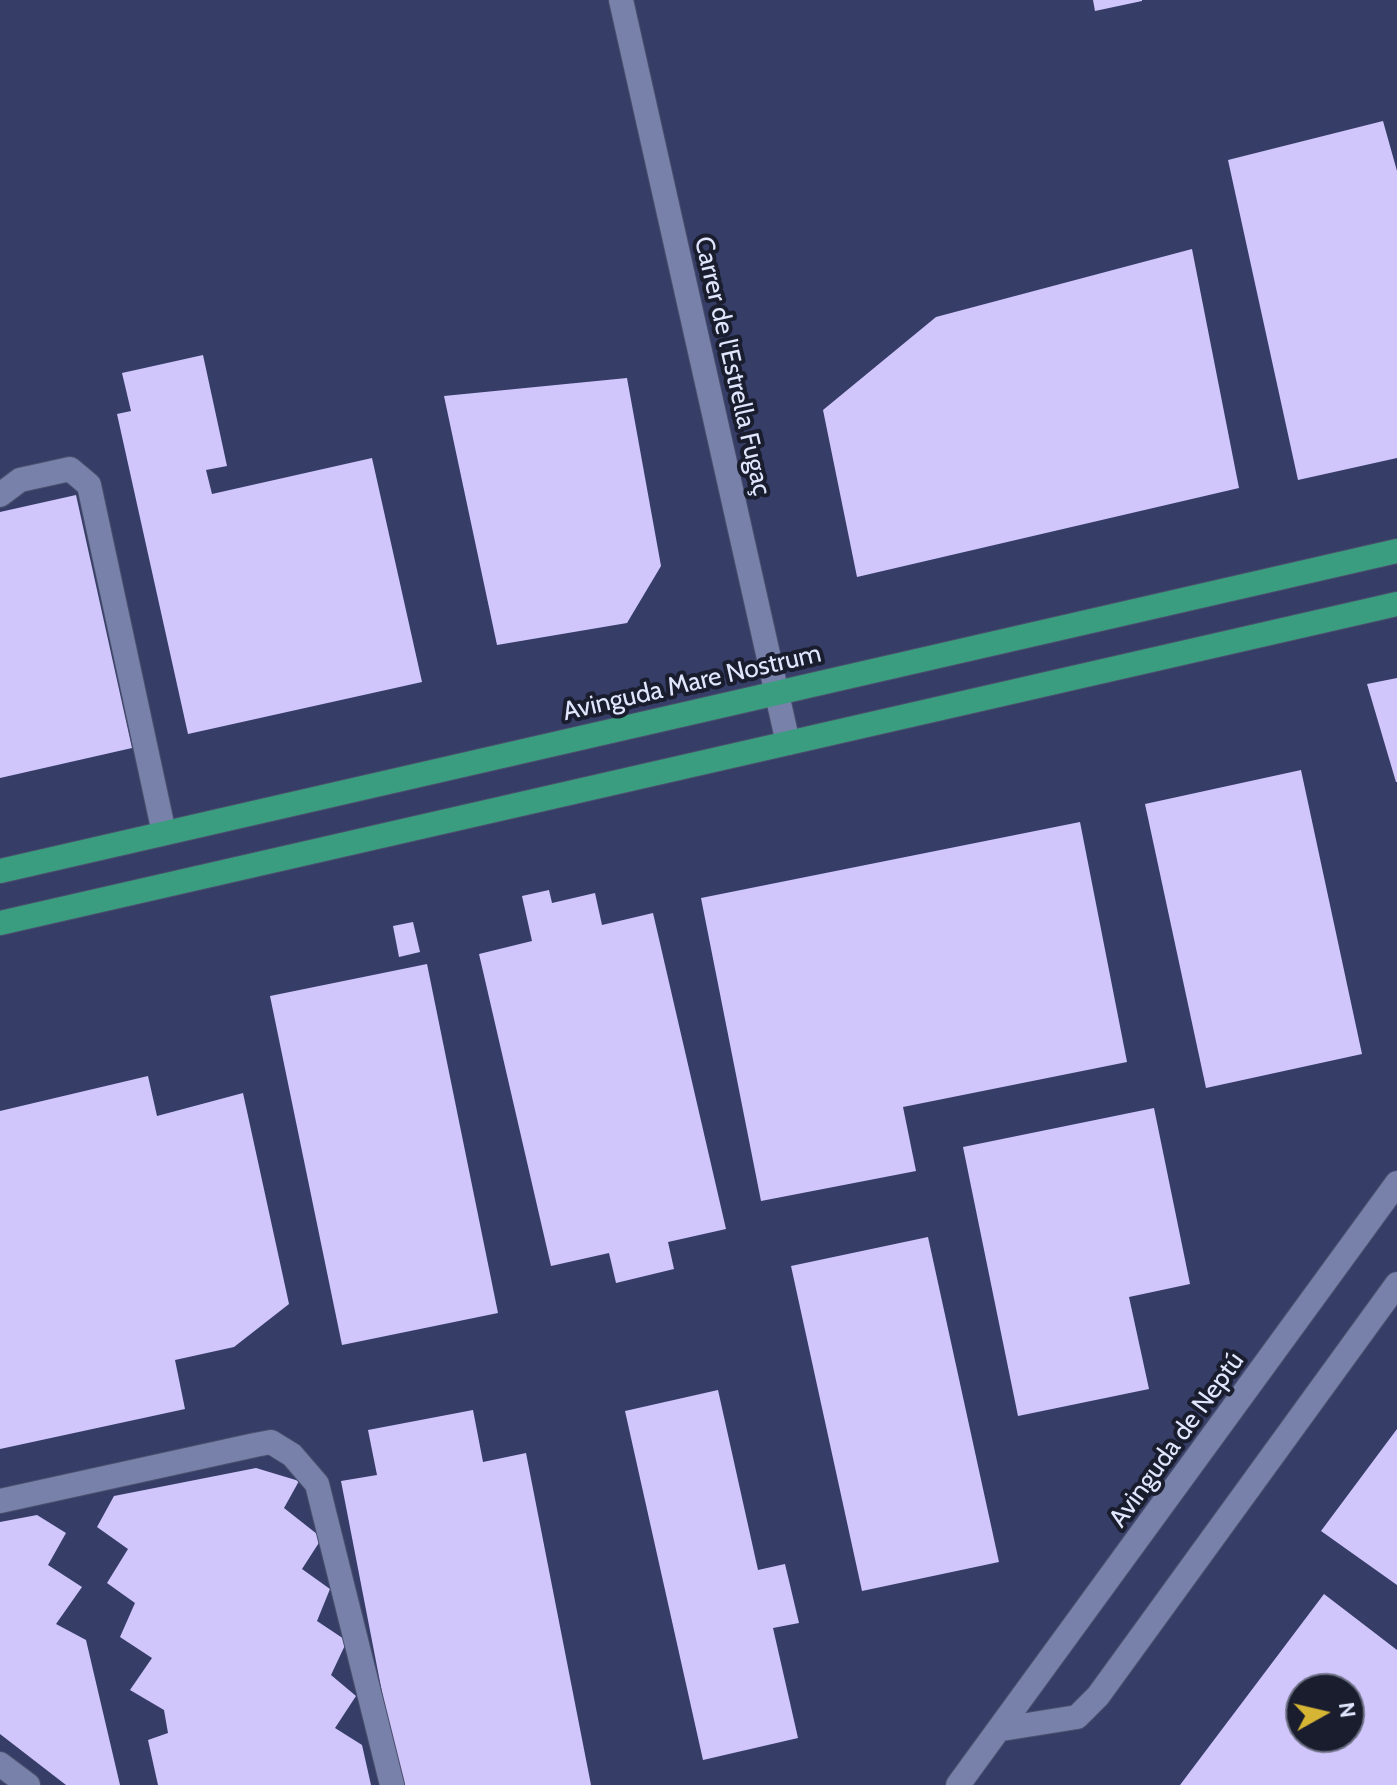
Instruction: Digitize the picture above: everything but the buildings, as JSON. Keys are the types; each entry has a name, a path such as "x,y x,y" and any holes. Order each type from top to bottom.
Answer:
{"main road":[{"name":"Avinguda Mare Nostrum","path":"0,871 1397,551"},
{"path":"0,923 1397,604"}],"street":[{"name":"Carrer de l'Estrella Fugaç","path":"621,0 788,743"},
{"path":"0,495 20,480 70,469 89,485 164,833"},
{"name":"Avinguda de Neptú","path":"958,1785 1002,1729 1397,1183"},
{"path":"1002,1729 1077,1717 1098,1696 1397,1284"},
{"path":"0,1501 271,1442 292,1455 317,1484 392,1785"},
{"path":"0,1764 28,1785"}],"shaded area":[{"path":"0,0 1397,0 1397,1785 0,1785"}]}
